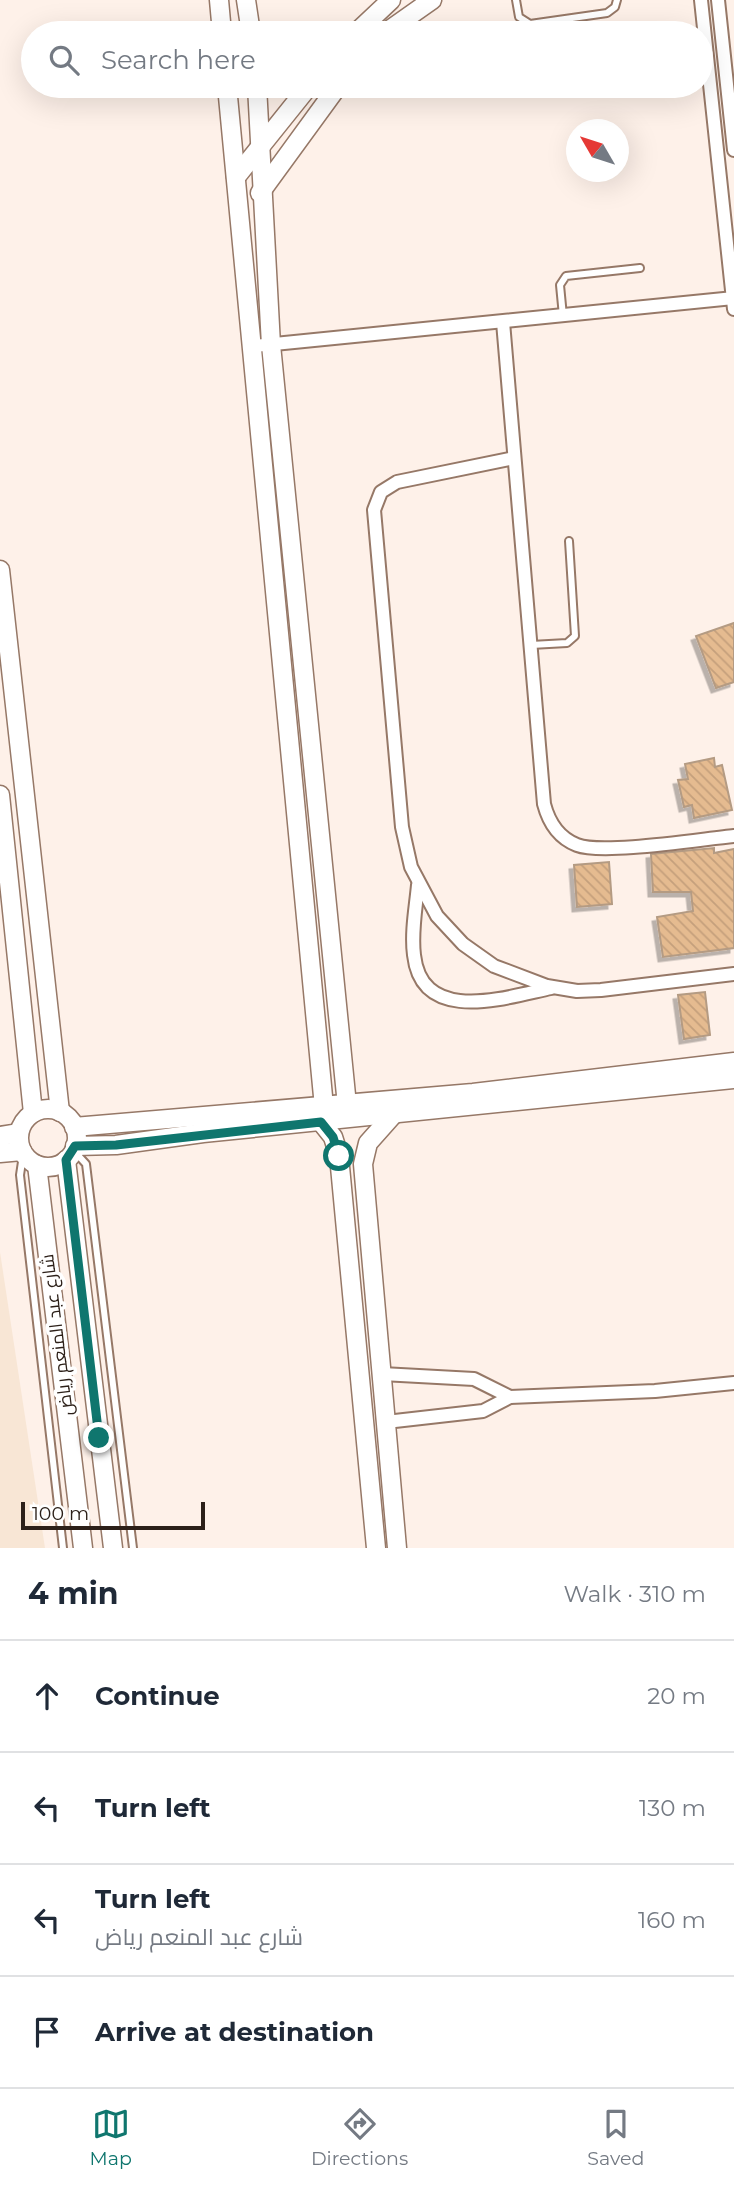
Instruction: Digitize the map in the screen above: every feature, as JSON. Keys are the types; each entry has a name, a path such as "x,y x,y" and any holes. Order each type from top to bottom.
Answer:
{"street":[{"path":"219,0 221,21"},
{"path":"247,0 250,21"},
{"path":"369,21 391,0"},
{"path":"402,21 432,0"},
{"path":"701,0 703,21"},
{"path":"718,0 734,150"},
{"path":"228,98 241,227 263,346 347,1105"},
{"path":"258,98 261,143 263,346 322,1115 333,1137 341,1166 376,1548"},
{"path":"236,177 297,98"},
{"path":"241,227 261,193 329,98"},
{"path":"263,346 734,302 712,98"},
{"path":"713,110 729,108"},
{"path":"503,322 529,645 544,804 550,821 561,835 578,845 597,849 734,836"},
{"path":"514,458 397,482 382,492 374,510 402,827 418,884 443,924 478,956 511,974 556,987 601,990 734,974"},
{"path":"0,570 60,1112"},
{"path":"0,795 33,1113"},
{"path":"418,884 415,961 423,979 436,992 452,1000 470,1003 556,987"},
{"path":"23,1007 48,1005"},
{"path":"25,1150 24,1122 33,1113 47,1109 60,1112 74,1127 202,1124 322,1115 393,1116 473,1100 734,1062"},
{"path":"322,1115 347,1105 473,1100 734,1079"},
{"path":"393,1116 368,1143 363,1164 397,1548"},
{"path":"0,1136 52,1166 71,1152 116,1145 202,1124"},
{"path":"71,1152 74,1127"},
{"path":"0,1153 25,1150"},
{"name":"شارع عبد المنعم رياض","path":"25,1150 83,1548"},
{"name":"شارع عبد المنعم رياض","path":"71,1152 113,1548"},
{"path":"341,1166 363,1164"},
{"path":"382,1374 474,1380 510,1397"},
{"path":"386,1422 483,1411 510,1397 655,1391 734,1383"}],"lane":[{"path":"516,0 519,17 525,21"},
{"path":"551,21 607,13 613,9 617,0"},
{"path":"563,316 559,285 566,276 640,268"},
{"path":"529,645 567,643 575,636 569,541"},
{"path":"25,1150 20,1175 63,1548"},
{"path":"71,1152 82,1155 86,1164 133,1548"}],"shaded area":[{"path":"0,1252 45,1548 0,1548"}],"building":[{"path":"734,623 734,682 716,688 696,636"},
{"path":"714,758 715,767 722,765 732,810 694,818 692,805 684,807 678,780 688,779 685,764"},
{"path":"714,848 714,853 734,849 734,948 663,957 657,917 693,911 691,892 653,892 651,854"},
{"path":"609,862 612,904 577,907 574,865"},
{"path":"705,992 710,1035 684,1039 678,995"}],"route":[{"path":"99,1438 66,1160 75,1146 116,1145 203,1133 321,1122 333,1137 339,1156"}]}
